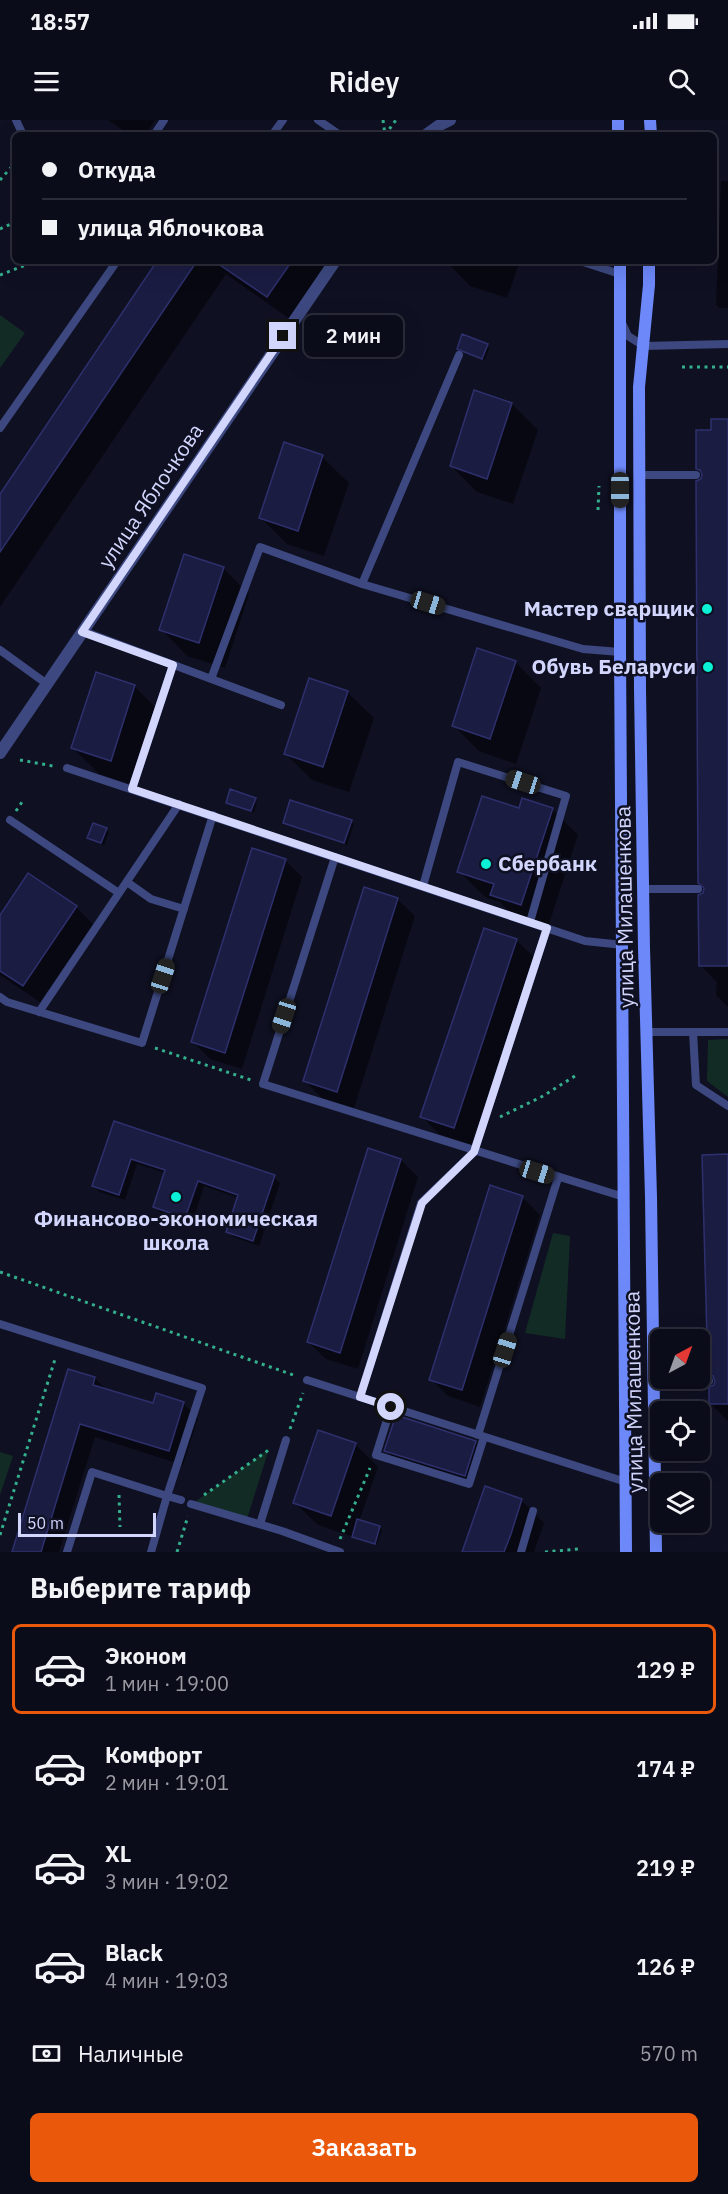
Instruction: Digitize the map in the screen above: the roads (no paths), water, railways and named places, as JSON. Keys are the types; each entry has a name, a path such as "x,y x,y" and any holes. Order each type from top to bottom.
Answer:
{"main road":[{"name":"улица Милашенкова","path":"620,264 620,652 626,1552"},
{"name":"улица Милашенкова","path":"649,264 639,387 639,475 640,689 653,1329"},
{"name":"улица Милашенкова","path":"654,1389 656,1552"}],"street":[{"path":"429,132 450,120"},
{"name":"улица Яблочкова","path":"0,753 333,264"}],"lane":[{"path":"318,120 336,132"},
{"path":"0,428 115,264"},
{"path":"589,264 620,274"},
{"path":"620,320 628,336 644,345 728,344"},
{"path":"362,584 459,356"},
{"path":"639,475 696,475"},
{"path":"211,679 260,547 362,584 583,650 620,652"},
{"path":"82,632 281,705"},
{"path":"0,650 47,684"},
{"path":"132,789 173,665"},
{"path":"423,886 458,762 566,796 530,922"},
{"path":"67,768 585,941 622,945"},
{"path":"39,1012 179,804"},
{"path":"0,997 7,1002 142,1043 213,815"},
{"path":"10,820 119,893"},
{"path":"335,857 263,1084 474,1152 624,1197"},
{"path":"127,882 151,899 184,909"},
{"path":"644,890 698,890"},
{"path":"360,1397 422,1203 474,1152 547,928"},
{"path":"647,1032 728,1032"},
{"path":"693,1032 696,1085 728,1106"},
{"path":"391,1407 376,1455 469,1485 481,1436 558,1178"},
{"path":"0,1324 202,1388 151,1552"},
{"path":"307,1380 626,1482"},
{"path":"260,1524 286,1440"},
{"path":"67,1552 92,1472 181,1500"},
{"path":"191,1504 260,1524 338,1551"},
{"path":"521,1552 533,1511"}],"place":[{"name":"Мастер сварщик","path":"707,609"},
{"name":"Обувь Беларуси","path":"708,667"},
{"name":"Сбербанк","path":"486,864"},
{"name":"Финансово-экономическая школа","path":"176,1197"}]}
